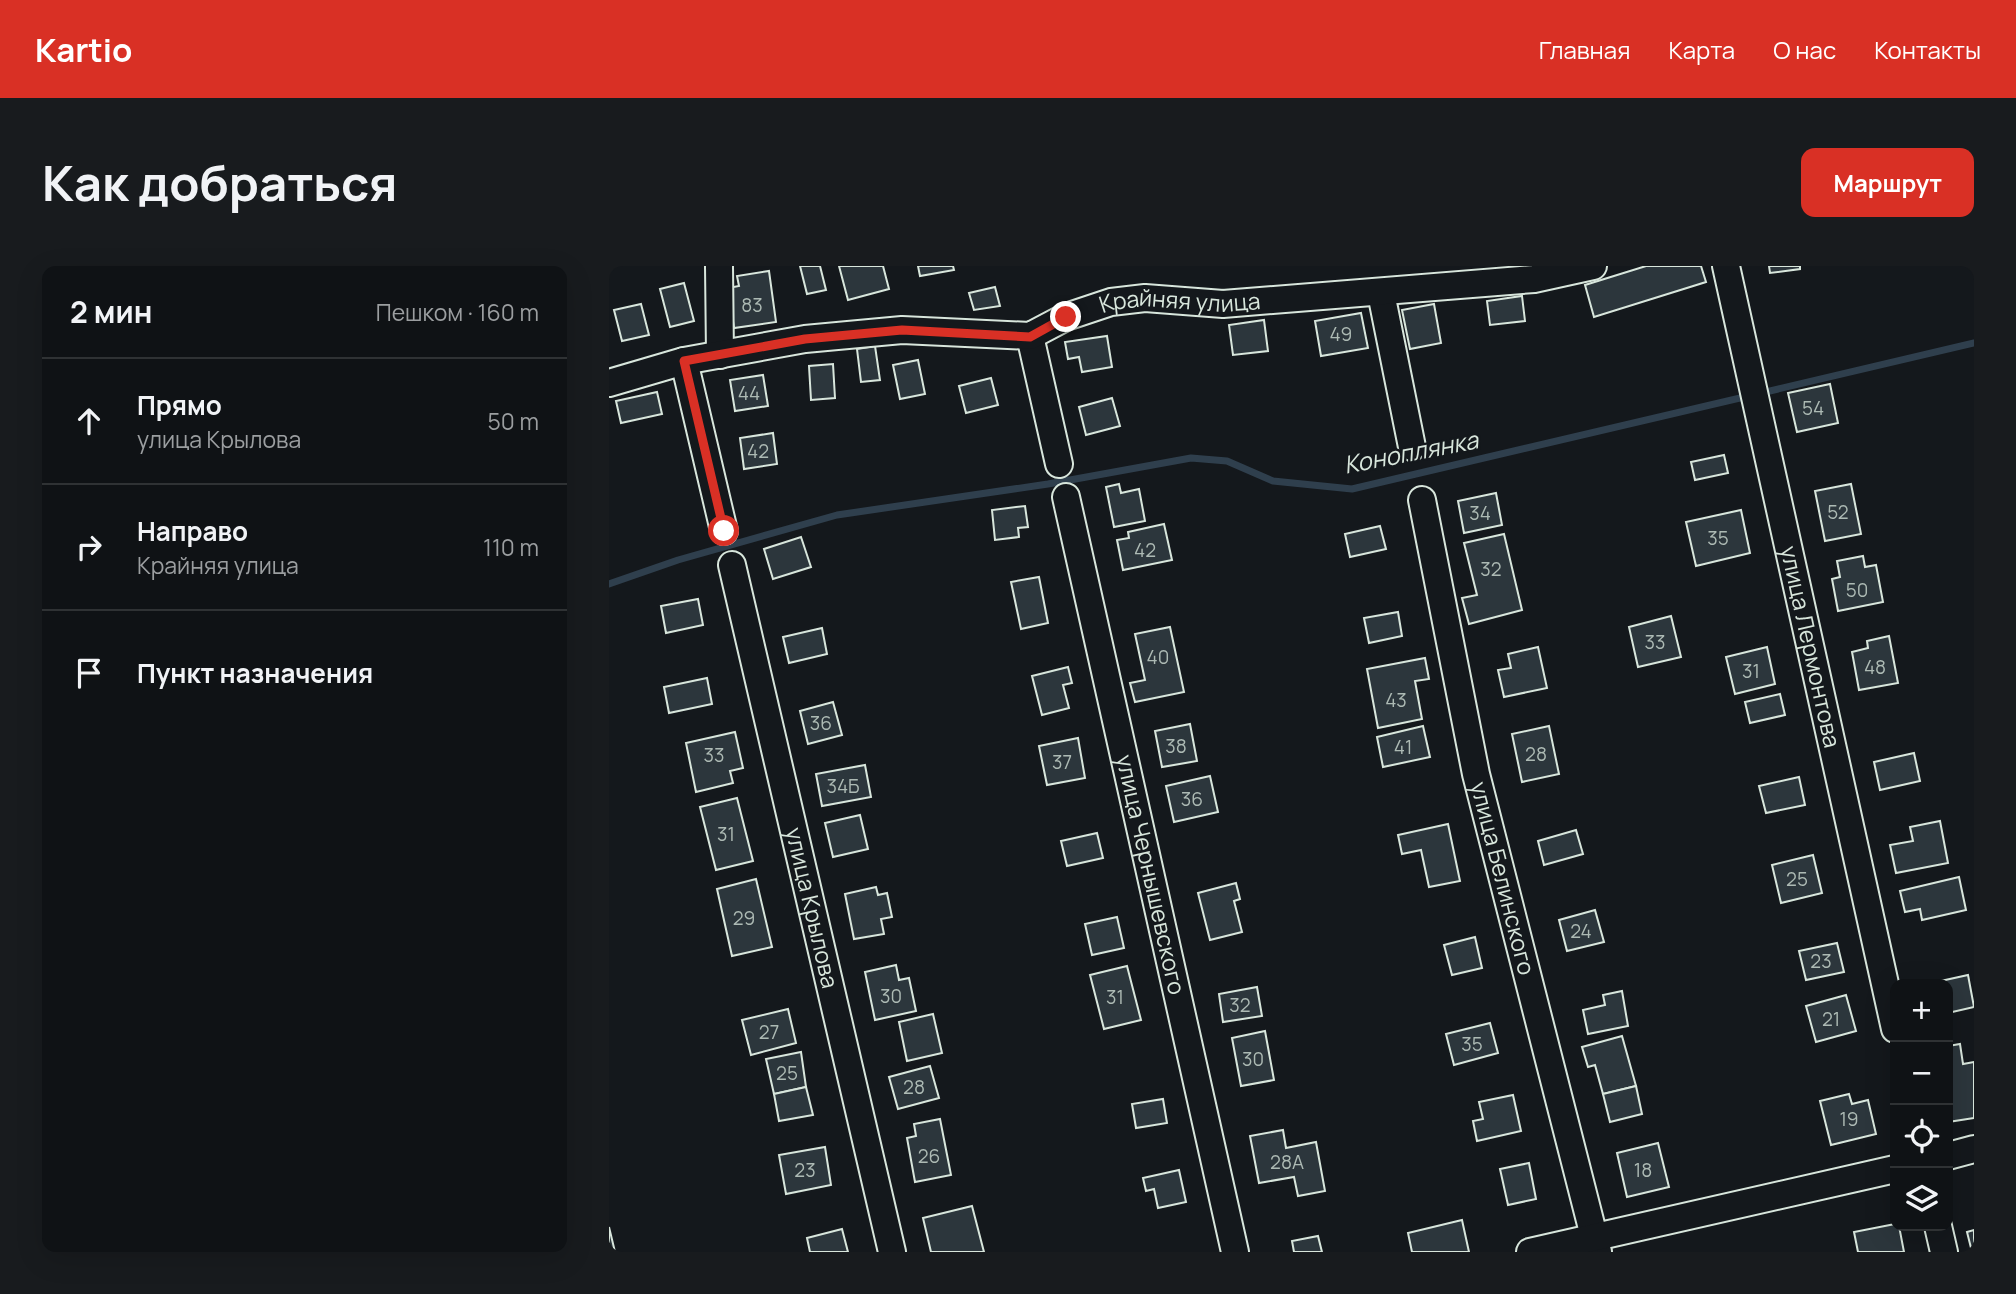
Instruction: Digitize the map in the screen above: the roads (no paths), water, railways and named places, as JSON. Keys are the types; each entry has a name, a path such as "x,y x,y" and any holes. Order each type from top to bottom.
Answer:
{"street":[{"path":"719,266 720,355"},
{"name":"Крайняя улица","path":"1030,337 1066,317 1111,302 1133,299 1223,304 1381,293 1534,279 1593,266"},
{"name":"улица Лермонтова","path":"1726,266 1890,1006"},
{"path":"1381,293 1412,447"},
{"path":"609,383 684,361 805,339 902,330 1030,337 1059,464"},
{"path":"684,361 724,531"},
{"name":"улица Чернышевского","path":"1066,497 1235,1252"},
{"name":"улица Белинского","path":"1422,500 1476,774 1597,1244"},
{"name":"улица Крылова","path":"732,565 892,1252"},
{"path":"1953,1155 1974,1149"},
{"path":"1530,1252 1597,1244 1890,1171"},
{"path":"1939,1231 1944,1252"}],"waterway":[{"name":"Коноплянка","path":"609,584 678,560 837,515 1048,484 1191,458 1227,461 1273,481 1352,489 1974,343"}]}
